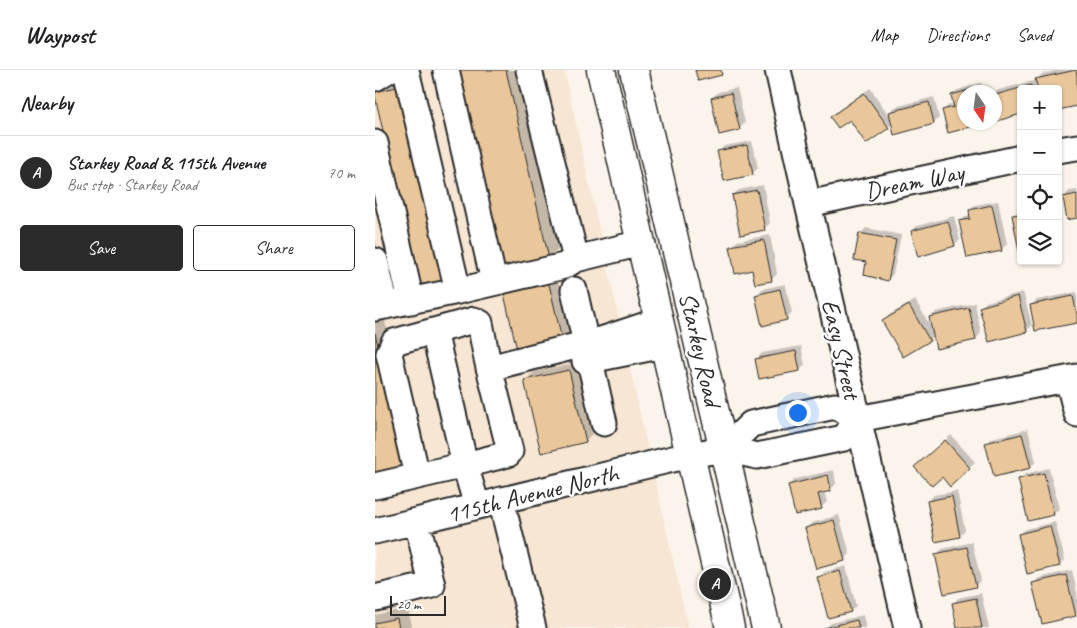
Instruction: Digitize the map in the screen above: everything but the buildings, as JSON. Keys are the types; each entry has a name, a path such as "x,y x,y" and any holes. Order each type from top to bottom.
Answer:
{"main road":[{"name":"Starkey Road","path":"601,70 730,628"},
{"name":"Starkey Road","path":"635,70 766,628"}],"street":[{"path":"375,78 388,70"},
{"path":"405,70 458,291"},
{"path":"446,70 494,282"},
{"path":"529,70 576,259"},
{"name":"Easy Street","path":"778,70 907,628"},
{"path":"375,143 411,301"},
{"path":"1062,149 1077,146"},
{"name":"Dream Way","path":"808,204 1017,159"},
{"path":"375,260 380,307 564,266 576,259 641,243"},
{"path":"574,290 604,423"},
{"path":"375,486 465,465 507,454 509,451 480,323 474,320 394,342 389,354 417,476"},
{"path":"434,331 465,465 477,506"},
{"path":"491,375 588,352 604,339 661,333"},
{"path":"725,449 751,424 835,406 858,419 1073,378 1077,414"},
{"path":"725,449 757,456 843,438 858,419"},
{"name":"115th Avenue North","path":"375,531 689,455 725,449"},
{"path":"501,500 533,628"},
{"path":"375,598 432,585 417,521"}],"shaded area":[{"path":"375,70 564,70 649,454 375,520"},
{"path":"654,475 688,628 375,628 375,542"}],"place":[{"name":"Starkey Road & 115th Avenue","path":"715,584"}]}
